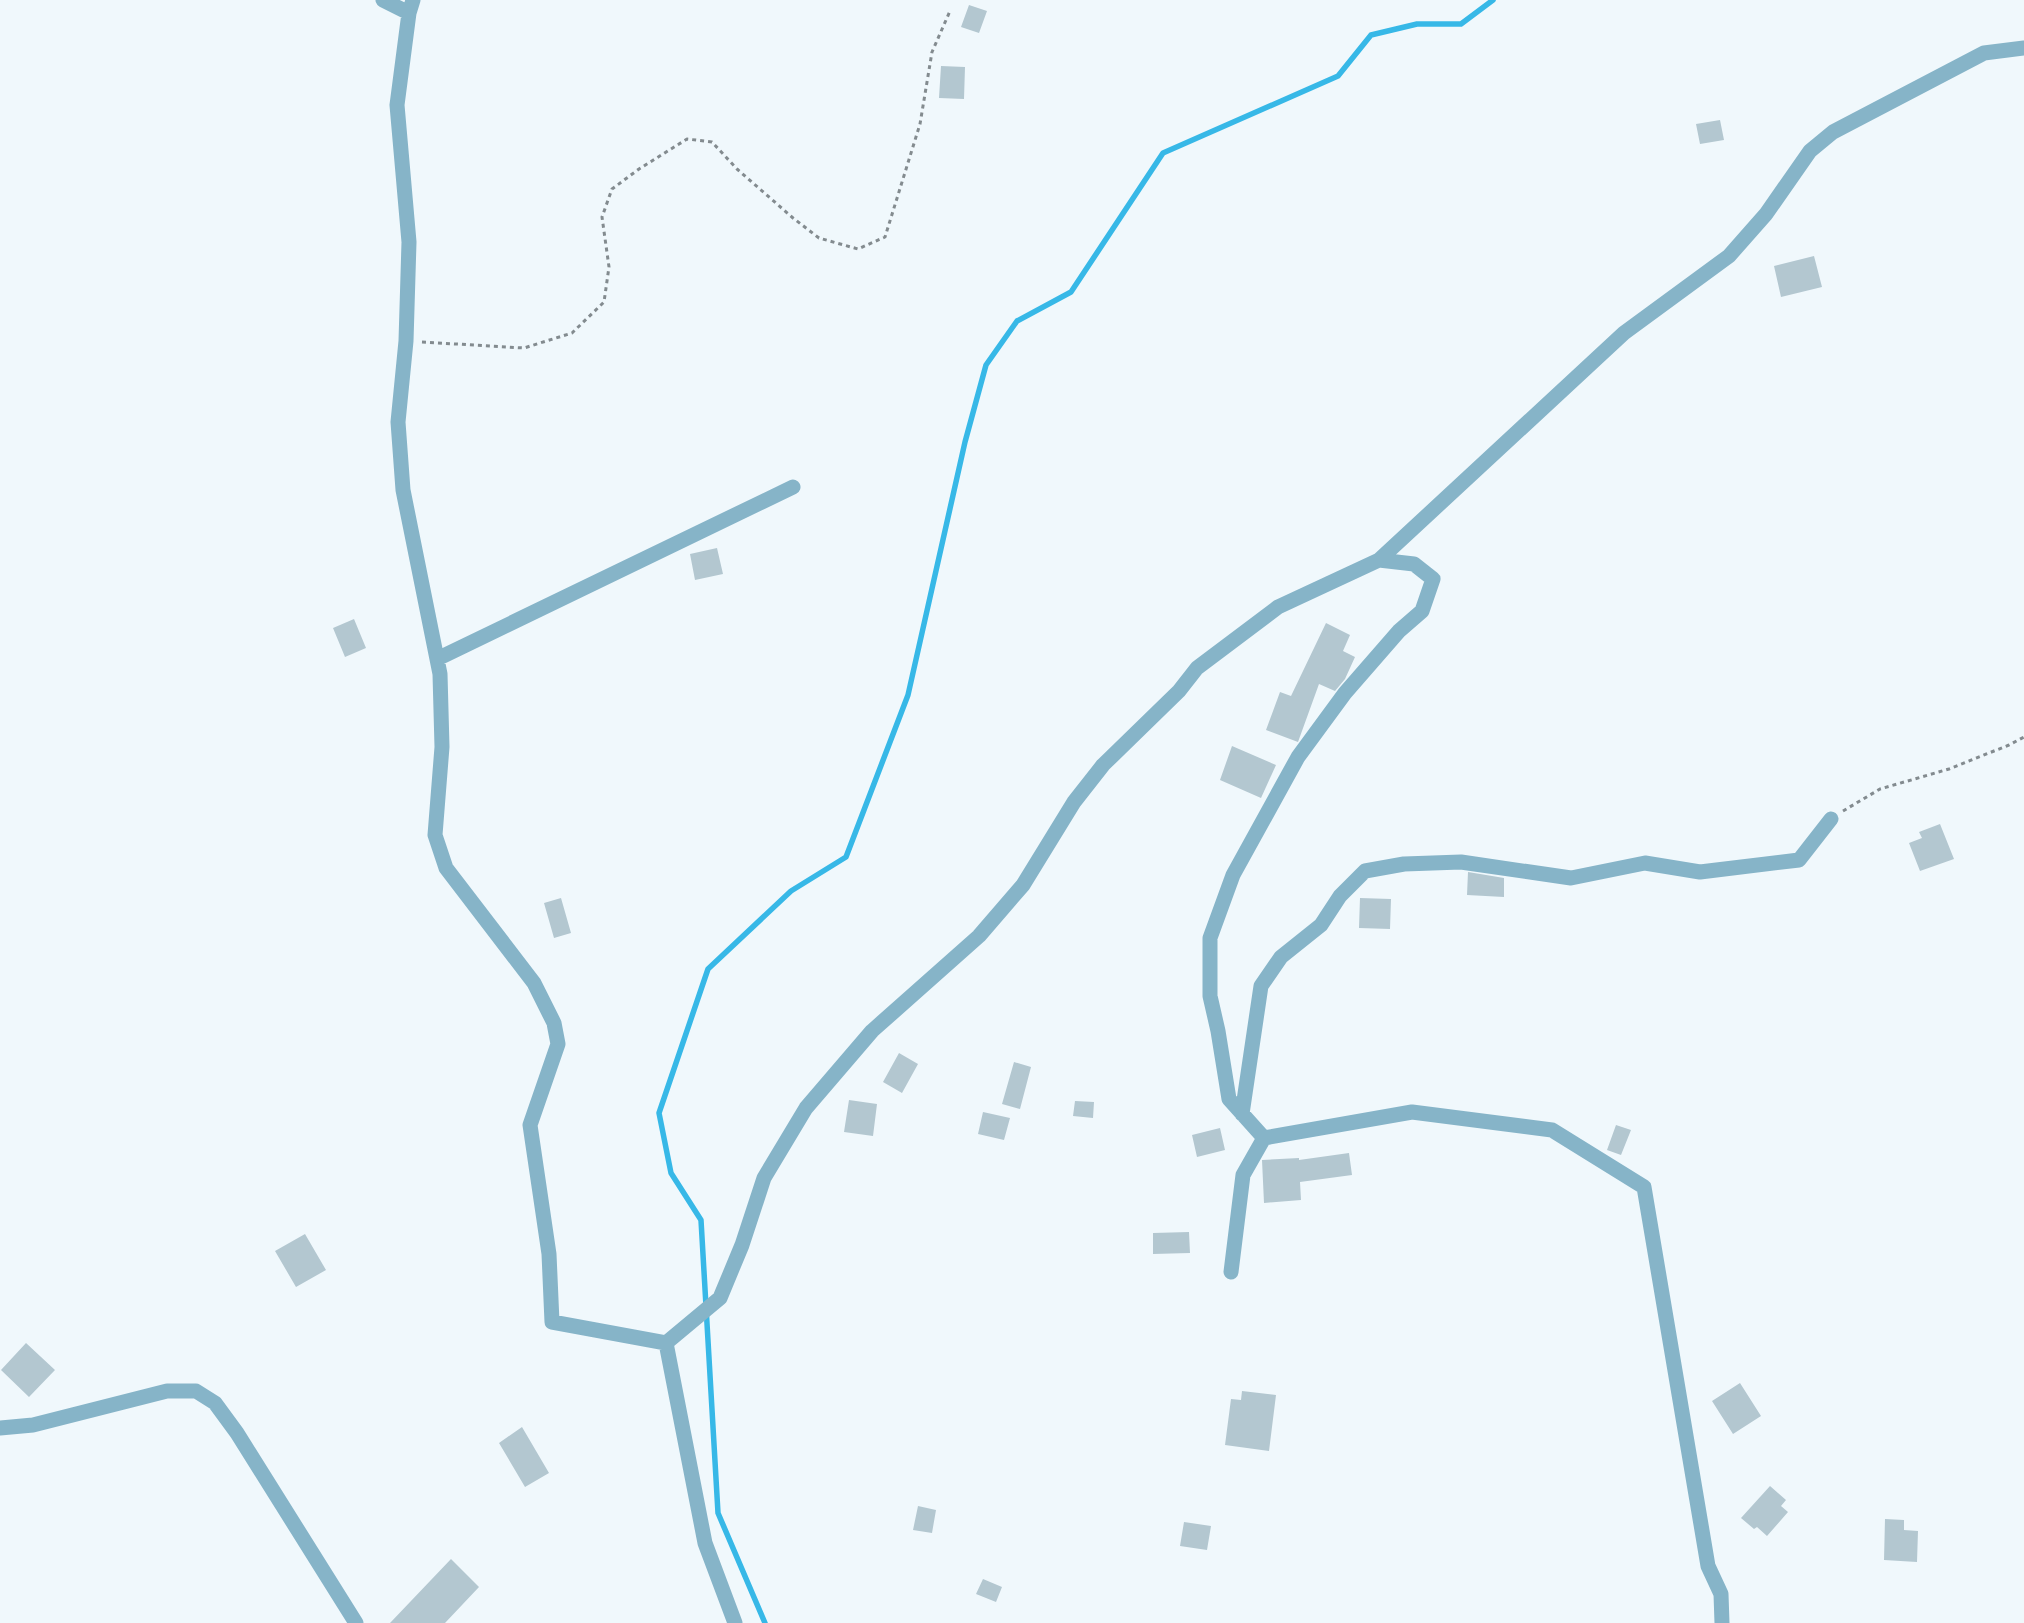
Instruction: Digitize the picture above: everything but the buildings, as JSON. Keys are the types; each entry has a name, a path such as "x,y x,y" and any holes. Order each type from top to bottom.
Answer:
{"street":[{"path":"383,0 411,7 397,105 409,242 406,341 398,422 404,490 440,674 442,747 435,835 446,868 534,983 554,1023 558,1044 530,1125 549,1254 552,1322 666,1343 720,1298 742,1245 764,1178 806,1108 872,1031 979,936 1023,885 1074,802 1103,765 1179,691 1197,668 1278,607 1379,560 1624,333 1729,256 1766,214 1810,151 1833,132 1984,53 2024,48"},
{"path":"437,659 792,487"},
{"path":"1264,1138 1229,1099 1218,1031 1210,996 1210,938 1233,875 1298,757 1345,693 1399,631 1422,611 1433,579 1414,564 1379,560"},
{"path":"1242,1114 1261,986 1281,957 1321,925 1340,896 1365,871 1404,864 1462,862 1571,878 1644,863 1700,872 1799,860 1831,819"},
{"path":"1264,1138 1412,1112 1552,1130 1644,1187 1708,1566 1721,1594 1722,1623"},
{"path":"1231,1272 1243,1175 1264,1138"},
{"path":"666,1343 705,1543 735,1623"},
{"path":"0,1428 32,1425 167,1391 196,1391 215,1403 237,1433 356,1623"}],"path":[{"path":"406,341 524,348 572,333 604,302 609,267 602,217 612,189 639,169 687,139 712,142 737,169 819,238 858,249 885,237 920,124 932,52 950,11"},
{"path":"1831,819 1880,788 1949,769 2024,737"}],"waterway":[{"path":"765,1623 718,1513 701,1220 671,1173 659,1113 708,969 791,891 846,857 908,695 965,442 986,365 1017,321 1071,292 1163,153 1338,76 1371,35 1417,24 1461,24 1493,0"}]}
